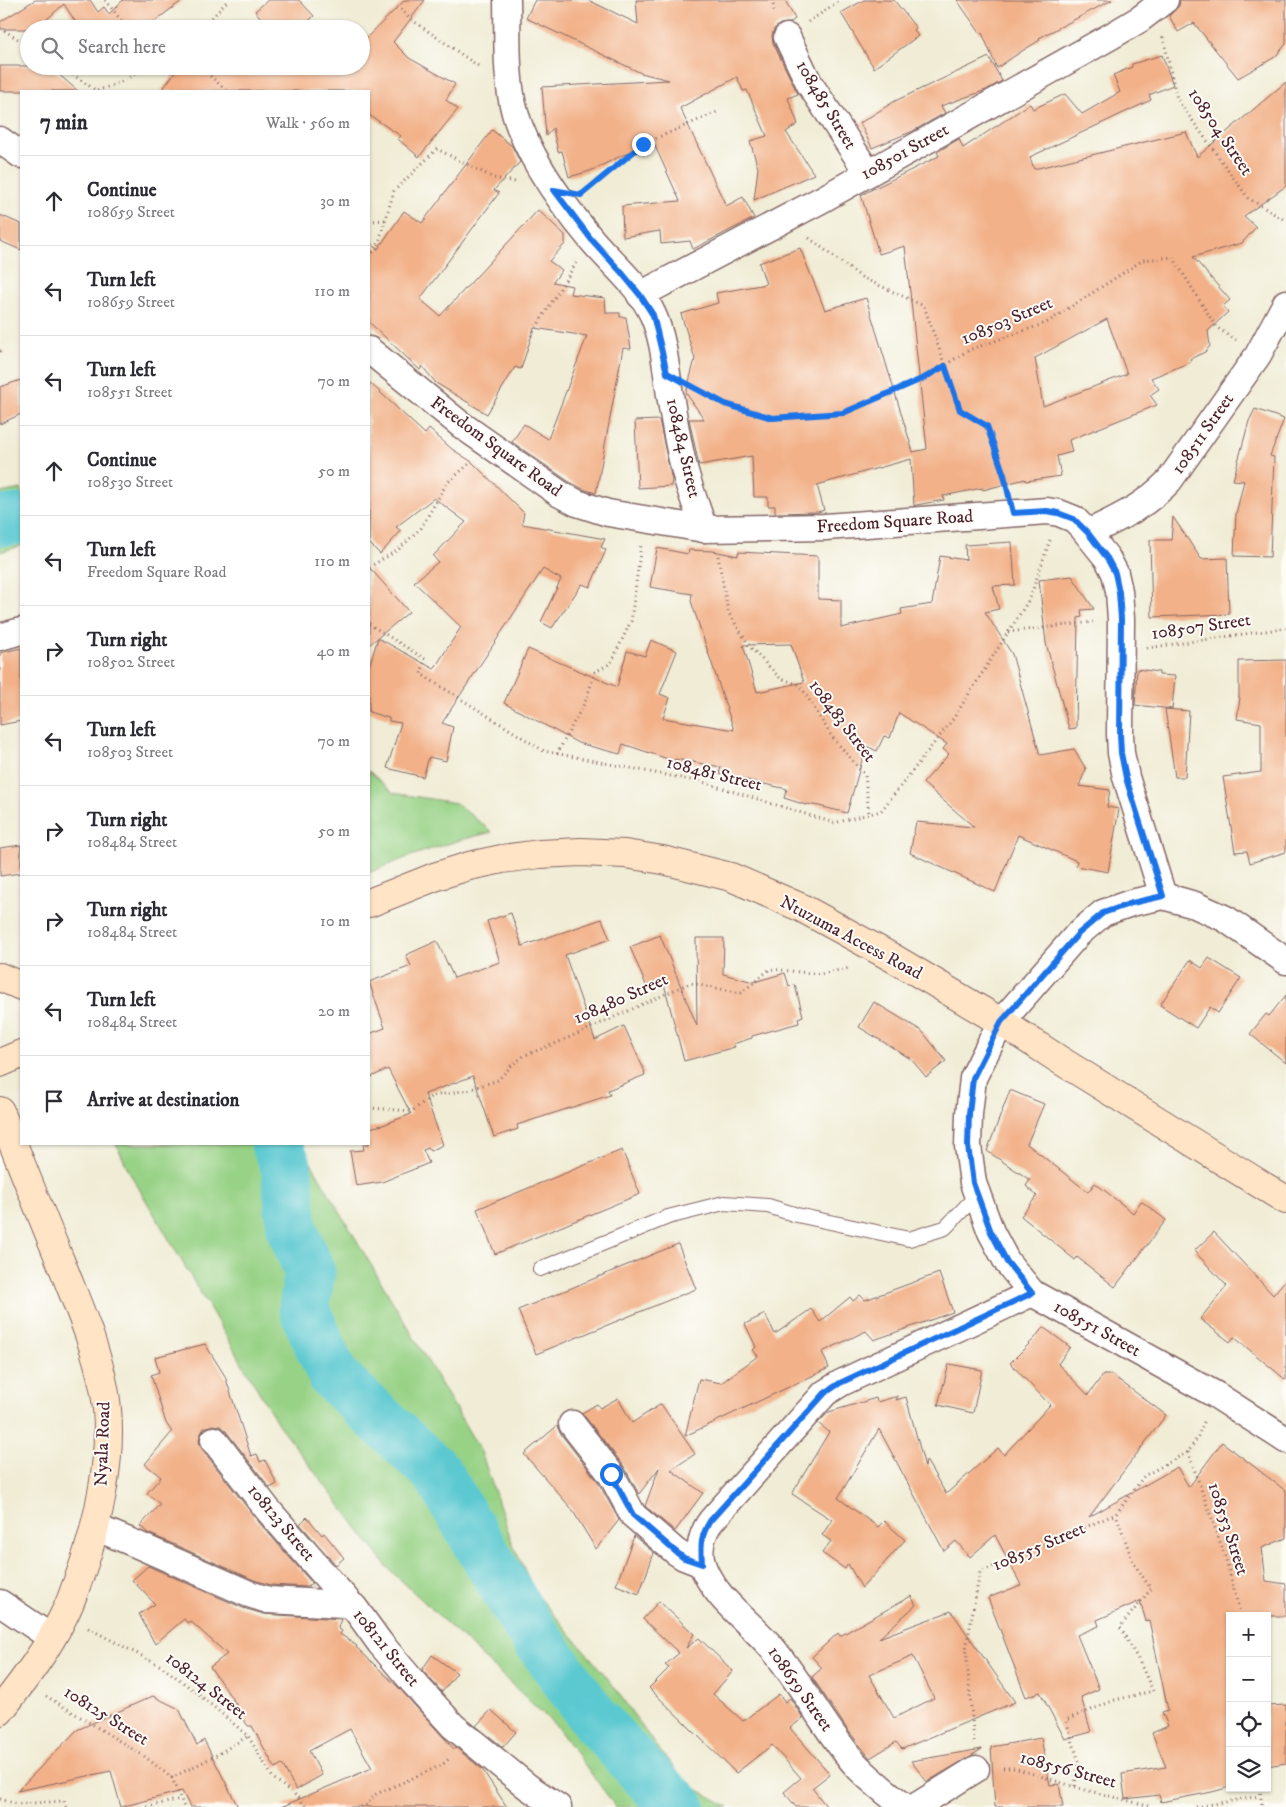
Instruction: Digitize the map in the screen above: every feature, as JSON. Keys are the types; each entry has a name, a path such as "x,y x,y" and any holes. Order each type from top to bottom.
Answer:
{"street":[{"name":"108484 Street","path":"507,0 508,66 515,113 528,145 554,190 591,239 640,295 653,315 667,373 670,399 686,475 704,529"},
{"name":"108501 Street","path":"640,295 785,220 1140,19 1160,4"},
{"name":"108485 Street","path":"787,37 810,83 868,173"},
{"path":"0,140 20,154"},
{"name":"108511 Street","path":"1088,533 1136,509 1156,495 1169,481 1258,355 1286,303"},
{"name":"Freedom Square Road","path":"370,351 460,424 560,494 577,503 608,513 704,529 825,527 1047,511 1074,519 1088,533 1107,558 1115,573 1119,592 1121,619 1121,753 1126,778 1163,896"},
{"path":"0,637 20,631"},
{"name":"Ntuzuma Access Road","path":"370,904 437,876 469,866 540,854 581,852 625,854 663,860 731,877 802,908 892,958 1001,1022 1286,1200"},
{"path":"1163,896 1195,905 1226,919 1286,960"},
{"name":"108551 Street","path":"1163,896 1132,903 1103,913 1078,934 1001,1022 973,1078 968,1146 973,1183 991,1232 1007,1262 1032,1293 1216,1395 1286,1440"},
{"path":"0,977 20,986"},
{"path":"0,1063 20,1054"},
{"name":"Nyala Road","path":"0,1112 86,1325 104,1389 107,1419 107,1450 103,1491 95,1527 66,1611 52,1638 24,1680 0,1711"},
{"name":"108659 Street","path":"905,1807 873,1782 856,1765 778,1655 715,1588 702,1564 703,1532 710,1521 825,1393 840,1383 1032,1293"},
{"path":"572,1424 611,1474 633,1515 684,1558 702,1564"},
{"name":"108123 Street","path":"214,1440 263,1503 350,1604"},
{"name":"108121 Street","path":"95,1527 138,1544 249,1594 268,1600 350,1604 358,1611 380,1643 453,1726 528,1787 558,1807"},
{"path":"0,1603 52,1638"},
{"path":"915,1807 976,1769"}],"lane":[{"path":"540,1269 668,1217 724,1203 768,1206 797,1215 909,1239 945,1228 977,1195"}],"path":[{"path":"105,0 121,20"},
{"path":"210,20 228,0"},
{"path":"787,37 841,0"},
{"name":"108504 Street","path":"1160,4 1178,100 1248,198 1286,221"},
{"path":"401,9 410,18 510,88"},
{"path":"0,28 20,40"},
{"path":"73,75 96,90"},
{"path":"100,90 126,80 133,75"},
{"path":"209,75 226,90"},
{"path":"370,255 378,248 394,191 437,150 494,178 581,195 643,144 717,112"},
{"path":"370,220 386,220"},
{"path":"785,220 861,277 924,306 960,410 987,426 1004,475 1013,513"},
{"path":"531,336 591,239"},
{"name":"108503 Street","path":"667,373 725,404 772,418 843,413 924,378 969,350 1046,324 1143,260 1173,257 1216,327 1258,355"},
{"path":"370,566 398,550 422,528 447,483 490,445"},
{"name":"108481 Street","path":"370,625 425,659 421,674 544,751 706,783 834,823 881,812 953,719 1030,598 1058,513"},
{"path":"557,754 586,700 595,672 611,663 632,621 644,520"},
{"name":"108483 Street","path":"704,529 718,554 728,612 750,647 780,678 800,685 832,737 865,775 869,815"},
{"path":"1008,632 1121,619"},
{"name":"108507 Street","path":"1120,652 1286,628"},
{"name":"108480 Street","path":"370,1108 412,1111 432,1096 468,1090 498,1080 525,1055 557,1043 690,983 741,993 770,969 821,974 892,958"},
{"path":"1075,1786 1078,1759 1066,1720 1115,1700 1153,1691 1120,1626 1151,1589 1132,1562 1116,1514 1144,1476 1188,1452 1196,1440 1216,1395"},
{"name":"108553 Street","path":"1188,1452 1225,1556 1240,1612"},
{"name":"108555 Street","path":"976,1769 966,1649 980,1572 1116,1514"},
{"name":"108124 Street","path":"66,1611 92,1631 161,1666 196,1692 248,1736 273,1778 298,1797 306,1807"},
{"name":"108125 Street","path":"24,1680 54,1701 144,1756 171,1778 184,1807"},
{"path":"171,1778 215,1756 248,1736"},
{"path":"361,1807 366,1805 374,1795 442,1766 470,1740"},
{"name":"108556 Street","path":"976,1769 1014,1768 1152,1807"},
{"path":"1260,1792 1262,1807"},
{"path":"1196,1807 1260,1796"},
{"path":"0,1798 17,1804 64,1801 66,1807"},
{"path":"147,1807 181,1799"}],"green space":[{"path":"20,489 20,546 0,552 0,493"},
{"path":"370,772 393,793 456,803 492,832 430,849 370,873"},
{"path":"116,1145 301,1145 481,1452 513,1545 535,1592 610,1681 655,1745 678,1772 697,1789 729,1807 616,1807 556,1726 388,1568 278,1424 131,1175"}],"building":[{"path":"35,0 90,0 98,12 104,7 109,14 123,0 183,0 156,20 74,20 64,4 46,20 20,20 20,29 0,29 0,22"},
{"path":"268,0 299,0 314,16 310,20 262,20 255,11"},
{"path":"405,0 425,0 393,42 409,58 455,84 446,100 458,109 419,157 398,139 401,136 370,116 370,90 162,90 173,75 370,75 370,34"},
{"path":"535,0 588,0 638,24 636,0 785,0 795,19 790,23 780,24 774,29 772,36 773,43 798,94 788,98 798,124 786,132 814,174 754,200 758,168 750,141 767,136 747,90 743,91 737,77 680,108 726,206 743,197 754,218 693,249 690,241 661,244 660,231 623,237 622,206 680,201 655,146 623,155 590,171 569,177 562,151 558,152 553,128 546,136 542,87 669,80 641,73 526,18"},
{"path":"864,0 894,0 916,28 914,30 918,36 874,68 841,13"},
{"path":"957,0 1112,0 1039,38 1040,40 997,68 982,33 980,33"},
{"path":"1180,0 1286,0 1286,44 1275,57 1238,78 1194,23 1178,32 1169,16 1179,6"},
{"path":"1162,55 1173,85 1149,95 1151,100 1030,157 1034,169 1186,132 1197,157 1286,82 1286,186 1244,216 1256,227 1242,243 1193,257 1230,300 1223,306 1228,312 1208,331 1210,346 1205,352 1190,359 1191,362 1151,378 1159,389 1150,395 1157,405 1069,440 1072,452 1057,456 1061,476 1026,481 1025,479 983,490 982,488 943,496 944,500 914,506 911,459 817,485 824,510 818,512 775,513 775,506 768,506 768,497 754,497 752,456 699,465 689,419 704,419 686,393 695,359 681,314 718,303 716,293 766,284 759,263 800,248 825,310 866,298 913,452 927,449 905,246 879,254 861,195 939,156 937,152 959,139 963,148 1030,104 1033,109 1065,94 1082,114 1120,92 1113,75 1132,67 1132,64","holes":["1107,319 1127,374 1043,406 1035,358"]},
{"path":"989,57 1002,81 986,90 941,106 945,113 913,131 872,148 860,123 895,101"},
{"path":"0,66 20,66 20,75 59,75 77,90 20,90 0,91"},
{"path":"492,130 512,146 520,162 494,190 499,193 420,299 440,316 538,210 565,235 565,244 549,261 562,270 553,282 572,286 570,294 605,298 606,313 620,313 620,317 626,317 631,349 623,348 596,493 568,481 512,442 524,424 548,439 587,336 534,328 521,369 515,367 487,414 436,383 422,366 420,370 370,323 370,243 378,249 404,211 422,223"},
{"path":"0,215 20,224 20,250 0,241"},
{"path":"20,380 20,414 0,424 0,387"},
{"path":"370,383 425,434 429,429 452,449 472,462 524,513 522,524 605,539 601,547 606,550 590,587 582,584 552,628 541,622 561,579 543,569 442,723 453,727 446,761 429,757 423,777 387,768 401,723 389,721 389,718 370,712 370,664 378,638 434,669 461,627 414,582 438,562 433,556 466,522 434,498 396,527 401,531 380,554 370,544"},
{"path":"1255,409 1284,419 1270,456 1274,457 1270,557 1234,556 1236,514 1244,481 1233,480 1249,421"},
{"path":"659,420 672,481 671,486 638,488 635,421"},
{"path":"1173,517 1201,559 1227,558 1229,614 1152,617 1150,540 1171,540"},
{"path":"1012,542 1015,585 993,586 999,609 985,612 1012,654 1040,755 1074,749 1086,769 1079,786 1110,790 1107,807 1119,809 1108,872 1076,866 1077,861 1018,835 995,892 910,853 916,822 974,827 923,783 949,754 943,749 947,744 899,713 890,738 884,736 877,751 866,746 847,813 819,806 806,805 784,798 787,789 719,774 721,767 675,759 674,761 623,744 620,754 578,743 504,703 528,649 617,687 627,651 645,656 651,640 677,651 660,694 670,698 663,718 734,730 691,601 692,594 650,587 657,548 688,554 689,550 713,551 738,556 738,552 818,556 818,599 841,600 841,628 902,614 901,609 932,604 940,556 966,560 965,545","holes":["791,644 804,682 757,692 743,645"]},
{"path":"370,568 409,612 370,644"},
{"path":"1072,576 1094,609 1081,610 1082,617 1078,618 1076,728 1069,729 1046,643 1039,580"},
{"path":"20,648 20,721 0,725 0,653"},
{"path":"1286,660 1286,852 1250,863 1247,851 1235,852 1223,777 1261,772 1261,723 1237,719 1240,698 1239,661"},
{"path":"1137,669 1159,672 1159,675 1175,676 1172,709 1135,705"},
{"path":"1165,709 1189,711 1185,777 1175,777"},
{"path":"20,845 20,873 0,876 0,848"},
{"path":"511,913 522,946 602,919 610,939 565,955 595,1040 624,1026 645,1075 608,1090 610,1095 517,1125 518,1129 494,1137 473,1076 425,1094 443,1145 430,1151 428,1148 423,1150 429,1163 382,1182 356,1186 350,1151 364,1150 363,1145 370,1145 370,1128 383,1125 411,1114 388,1069 370,1078 370,1034 385,1028 370,982 411,966 406,955 437,941 454,978 500,962 487,921"},
{"path":"660,935 697,1026 696,938 724,938 723,974 754,982 785,973 789,986 795,985 803,1016 798,1018 799,1023 752,1036 752,1038 733,1044 735,1047 684,1061 664,984 648,990 630,947"},
{"path":"1209,958 1241,978 1218,1013 1210,1007 1196,1028 1160,1005 1190,960 1202,968"},
{"path":"1286,995 1286,1063 1250,1034 1266,1014 1269,1016"},
{"path":"874,1002 922,1031 946,1061 926,1077 911,1059 859,1027"},
{"path":"1010,1090 1044,1104 1027,1144 1088,1192 1095,1183 1133,1213 1141,1201 1166,1220 1115,1287 1077,1257 1075,1260 1021,1216 1037,1196 1026,1186 1030,1180 987,1151"},
{"path":"622,1150 640,1194 495,1254 477,1209"},
{"path":"1214,1232 1273,1295 1286,1279 1286,1380 1234,1337 1230,1342 1200,1319 1227,1286 1194,1251"},
{"path":"678,1244 696,1289 536,1354 518,1310"},
{"path":"939,1273 953,1312 874,1340 866,1331 822,1352 829,1368 685,1436 699,1379 721,1383 758,1356 753,1350 756,1347 745,1324 765,1314 775,1334 811,1309 820,1322 850,1297 853,1301 860,1295 865,1300"},
{"path":"1043,1327 1070,1347 1058,1364 1088,1395 1103,1375 1112,1375 1166,1415 1089,1517 1177,1467 1189,1487 1222,1442 1286,1491 1286,1538 1262,1548 1266,1581 1286,1584 1286,1616 1271,1616 1271,1612 1226,1612 1226,1788 1161,1802 1159,1795 1125,1799 1122,1774 1166,1767 1152,1733 1168,1726 1162,1712 1168,1710 1149,1620 1146,1621 1140,1601 1097,1620 1099,1626 1077,1635 1099,1689 1081,1697 1091,1732 1065,1739 1040,1692 1026,1697 988,1598 1021,1585 995,1535 970,1557 956,1541 944,1551 879,1429 838,1498 878,1527 884,1521 905,1540 862,1588 848,1564 845,1569 822,1553 831,1541 822,1535 832,1520 792,1494 829,1432 818,1423 829,1412 876,1398 877,1402 898,1396 896,1400 906,1397 925,1467 926,1460 946,1494 998,1448 1004,1455 1050,1405 1010,1363 1035,1338"},
{"path":"205,1344 225,1376 251,1456 257,1454 260,1462 265,1460 277,1484 270,1488 226,1431 220,1426 212,1425 204,1428 199,1442 202,1449 256,1519 312,1583 307,1587 271,1585 254,1580 148,1533 140,1526 160,1504 147,1493 161,1477 145,1464 172,1432 166,1423 151,1375 159,1372 155,1357"},
{"path":"949,1364 982,1370 973,1413 938,1405"},
{"path":"618,1398 632,1423 661,1404 695,1454 671,1470 703,1493 675,1531 645,1506 659,1468 639,1494 623,1465 582,1413 597,1404 600,1408"},
{"path":"557,1426 560,1433 598,1482 619,1520 596,1549 571,1508 524,1454"},
{"path":"307,1517 322,1535 324,1533 344,1558 336,1565 300,1524"},
{"path":"634,1536 654,1553 639,1594 616,1585"},
{"path":"148,1566 243,1608 264,1614 341,1619 338,1628 342,1631 340,1634 357,1646 399,1688 454,1749 456,1748 482,1769 507,1807 281,1807 372,1768 350,1729 309,1751 322,1775 296,1790 282,1764 275,1768 252,1726 248,1726 236,1709 238,1707 210,1667 227,1654 190,1621 187,1623 184,1619 155,1644 139,1614 155,1604 132,1580"},
{"path":"911,1596 916,1605 879,1638 951,1611 1015,1702 902,1749 896,1742 870,1758 847,1729 812,1677 822,1668 812,1657 838,1633 840,1636","holes":["913,1656 934,1698 894,1718 869,1675"]},
{"path":"659,1601 694,1634 686,1648 699,1638 733,1671 713,1694 743,1721 779,1694 785,1702 790,1698 803,1718 790,1728 830,1774 812,1788 827,1807 796,1807 784,1792 801,1778 772,1745 736,1773 649,1688 669,1668 665,1665 679,1653 643,1619"},
{"path":"432,1655 457,1673 442,1692 422,1670"},
{"path":"153,1696 179,1709 197,1745 204,1740 238,1807 190,1807 182,1791 121,1807 111,1771 17,1791 77,1730"},
{"path":"1286,1705 1286,1763 1271,1765 1271,1747 1271,1706"},
{"path":"491,1710 516,1732 503,1747 476,1726"},
{"path":"1041,1738 1050,1785 1059,1784 1063,1807 995,1807 991,1747"},
{"path":"982,1749 927,1782 911,1761"}],"waterway":[{"path":"0,521 20,519"},
{"path":"276,1145 286,1165 292,1229 310,1272 304,1308 333,1376 437,1473 524,1620 596,1721 656,1786 680,1807"}],"route":[{"path":"611,1474 633,1515 684,1558 702,1564 703,1532 710,1521 825,1393 840,1383 1032,1293 1007,1262 991,1232 973,1183 968,1146 973,1078 1001,1022 1078,934 1103,913 1132,903 1163,896 1126,778 1121,753 1121,619 1119,592 1115,573 1107,558 1088,533 1074,519 1047,511 1013,513 1004,475 987,426 960,410 945,366 924,378 843,413 772,418 725,404 667,373 653,315 640,295 591,239 554,190 581,195 643,144"}]}
